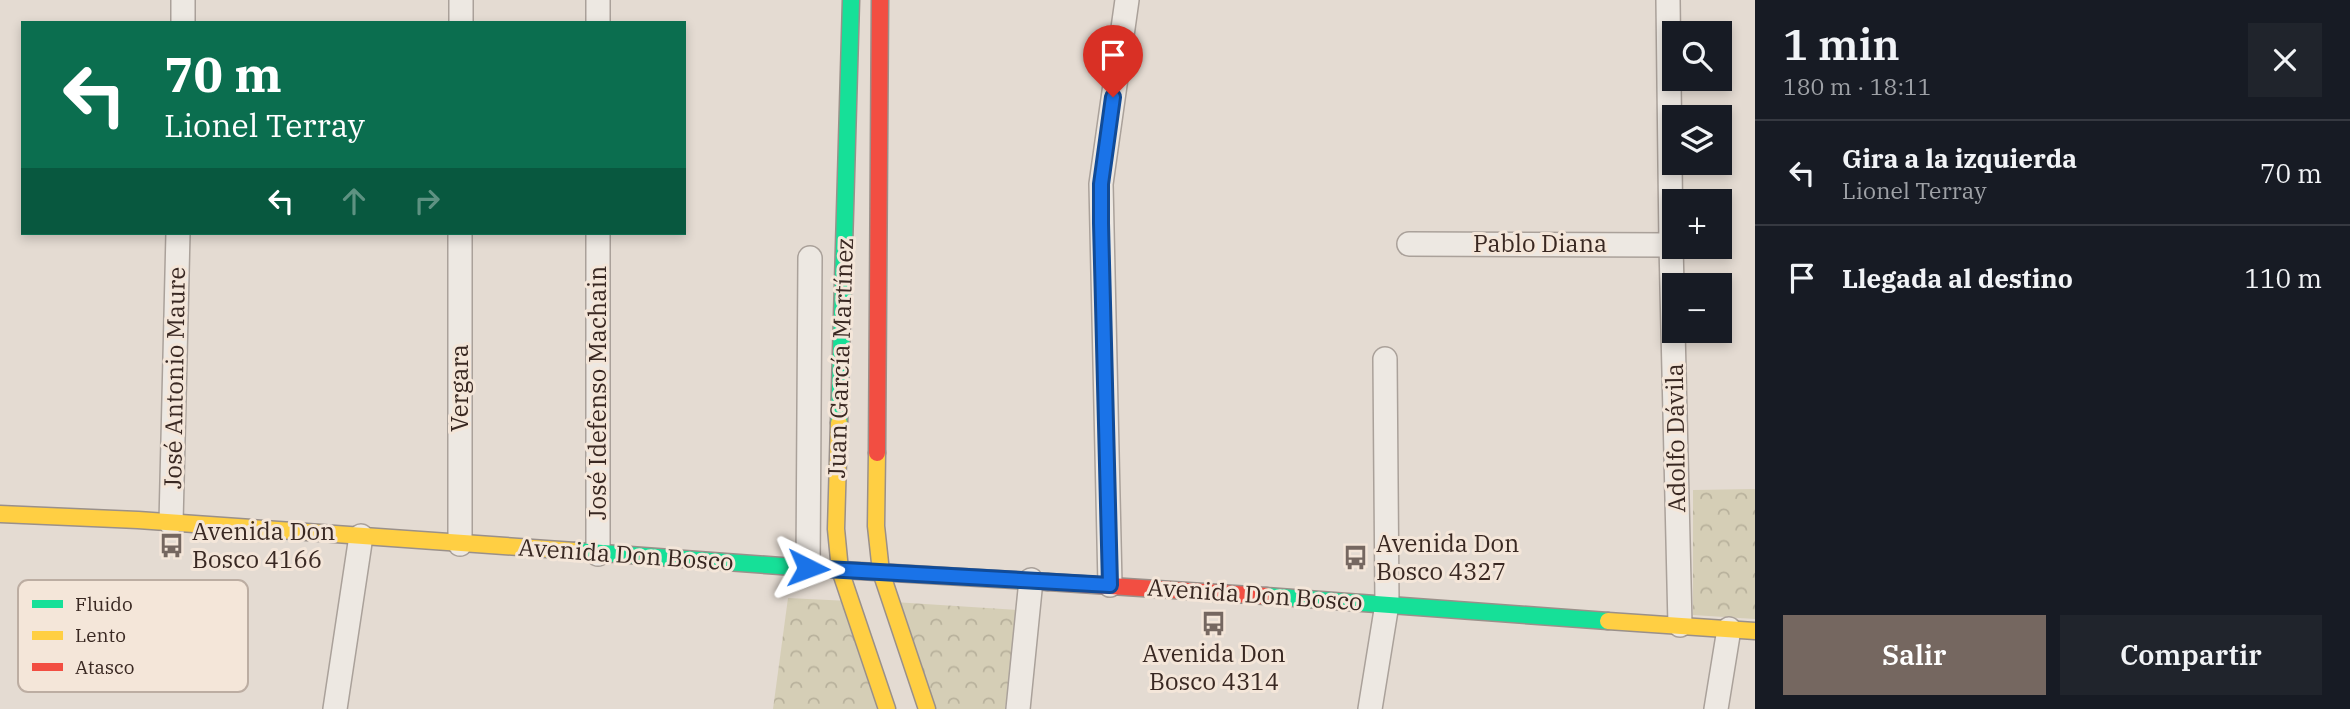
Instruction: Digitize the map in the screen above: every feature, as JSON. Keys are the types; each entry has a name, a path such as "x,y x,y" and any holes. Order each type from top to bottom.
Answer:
{"main road":[{"name":"Juan García Martínez","path":"851,0 836,529 840,570 887,709"},
{"name":"Juan García Martínez","path":"880,0 876,526 881,572 927,709"},
{"name":"Avenida Don Bosco","path":"0,514 172,523 808,568 1110,585 1755,631"}],"street":[{"path":"183,0 183,21"},
{"path":"461,0 461,21"},
{"path":"598,0 598,21"},
{"path":"1110,585 1101,184 1128,0"},
{"name":"Adolfo Dávila","path":"1668,0 1670,189"},
{"name":"José Antonio Maure","path":"172,523 178,235"},
{"name":"Vergara","path":"460,235 460,544"},
{"name":"José Idefenso Machain","path":"598,235 598,554"},
{"name":"Pablo Diana","path":"1409,244 1662,245"},
{"path":"808,568 810,258"},
{"name":"Adolfo Dávila","path":"1671,259 1680,625"},
{"path":"1370,709 1387,604 1385,359"},
{"path":"335,709 361,536"},
{"path":"1017,709 1031,580"},
{"path":"1716,709 1729,629"}],"green space":[{"path":"1755,489 1755,619 1693,615 1693,490"},
{"path":"788,598 849,601 890,709 773,709"},
{"path":"894,602 1018,610 1005,709 932,709"}],"traffic: fast":[{"path":"839,423 851,0"},
{"path":"575,551 1048,582"},
{"path":"1266,596 1608,621"}],"traffic: slow":[{"path":"839,423 836,529 840,570 887,709"},
{"path":"877,453 876,526 881,572 927,709"},
{"path":"0,514 138,520 575,551"},
{"path":"1608,621 1755,631"}],"traffic: jam":[{"path":"877,453 880,0"},
{"path":"1048,582 1266,596"}],"place":[{"name":"Avenida Don Bosco 4166","path":"172,546"},
{"name":"Avenida Don Bosco 4327","path":"1356,558"},
{"name":"Avenida Don Bosco 4314","path":"1214,623"}],"route":[{"path":"808,568 1110,585 1101,184 1113,97"}]}
